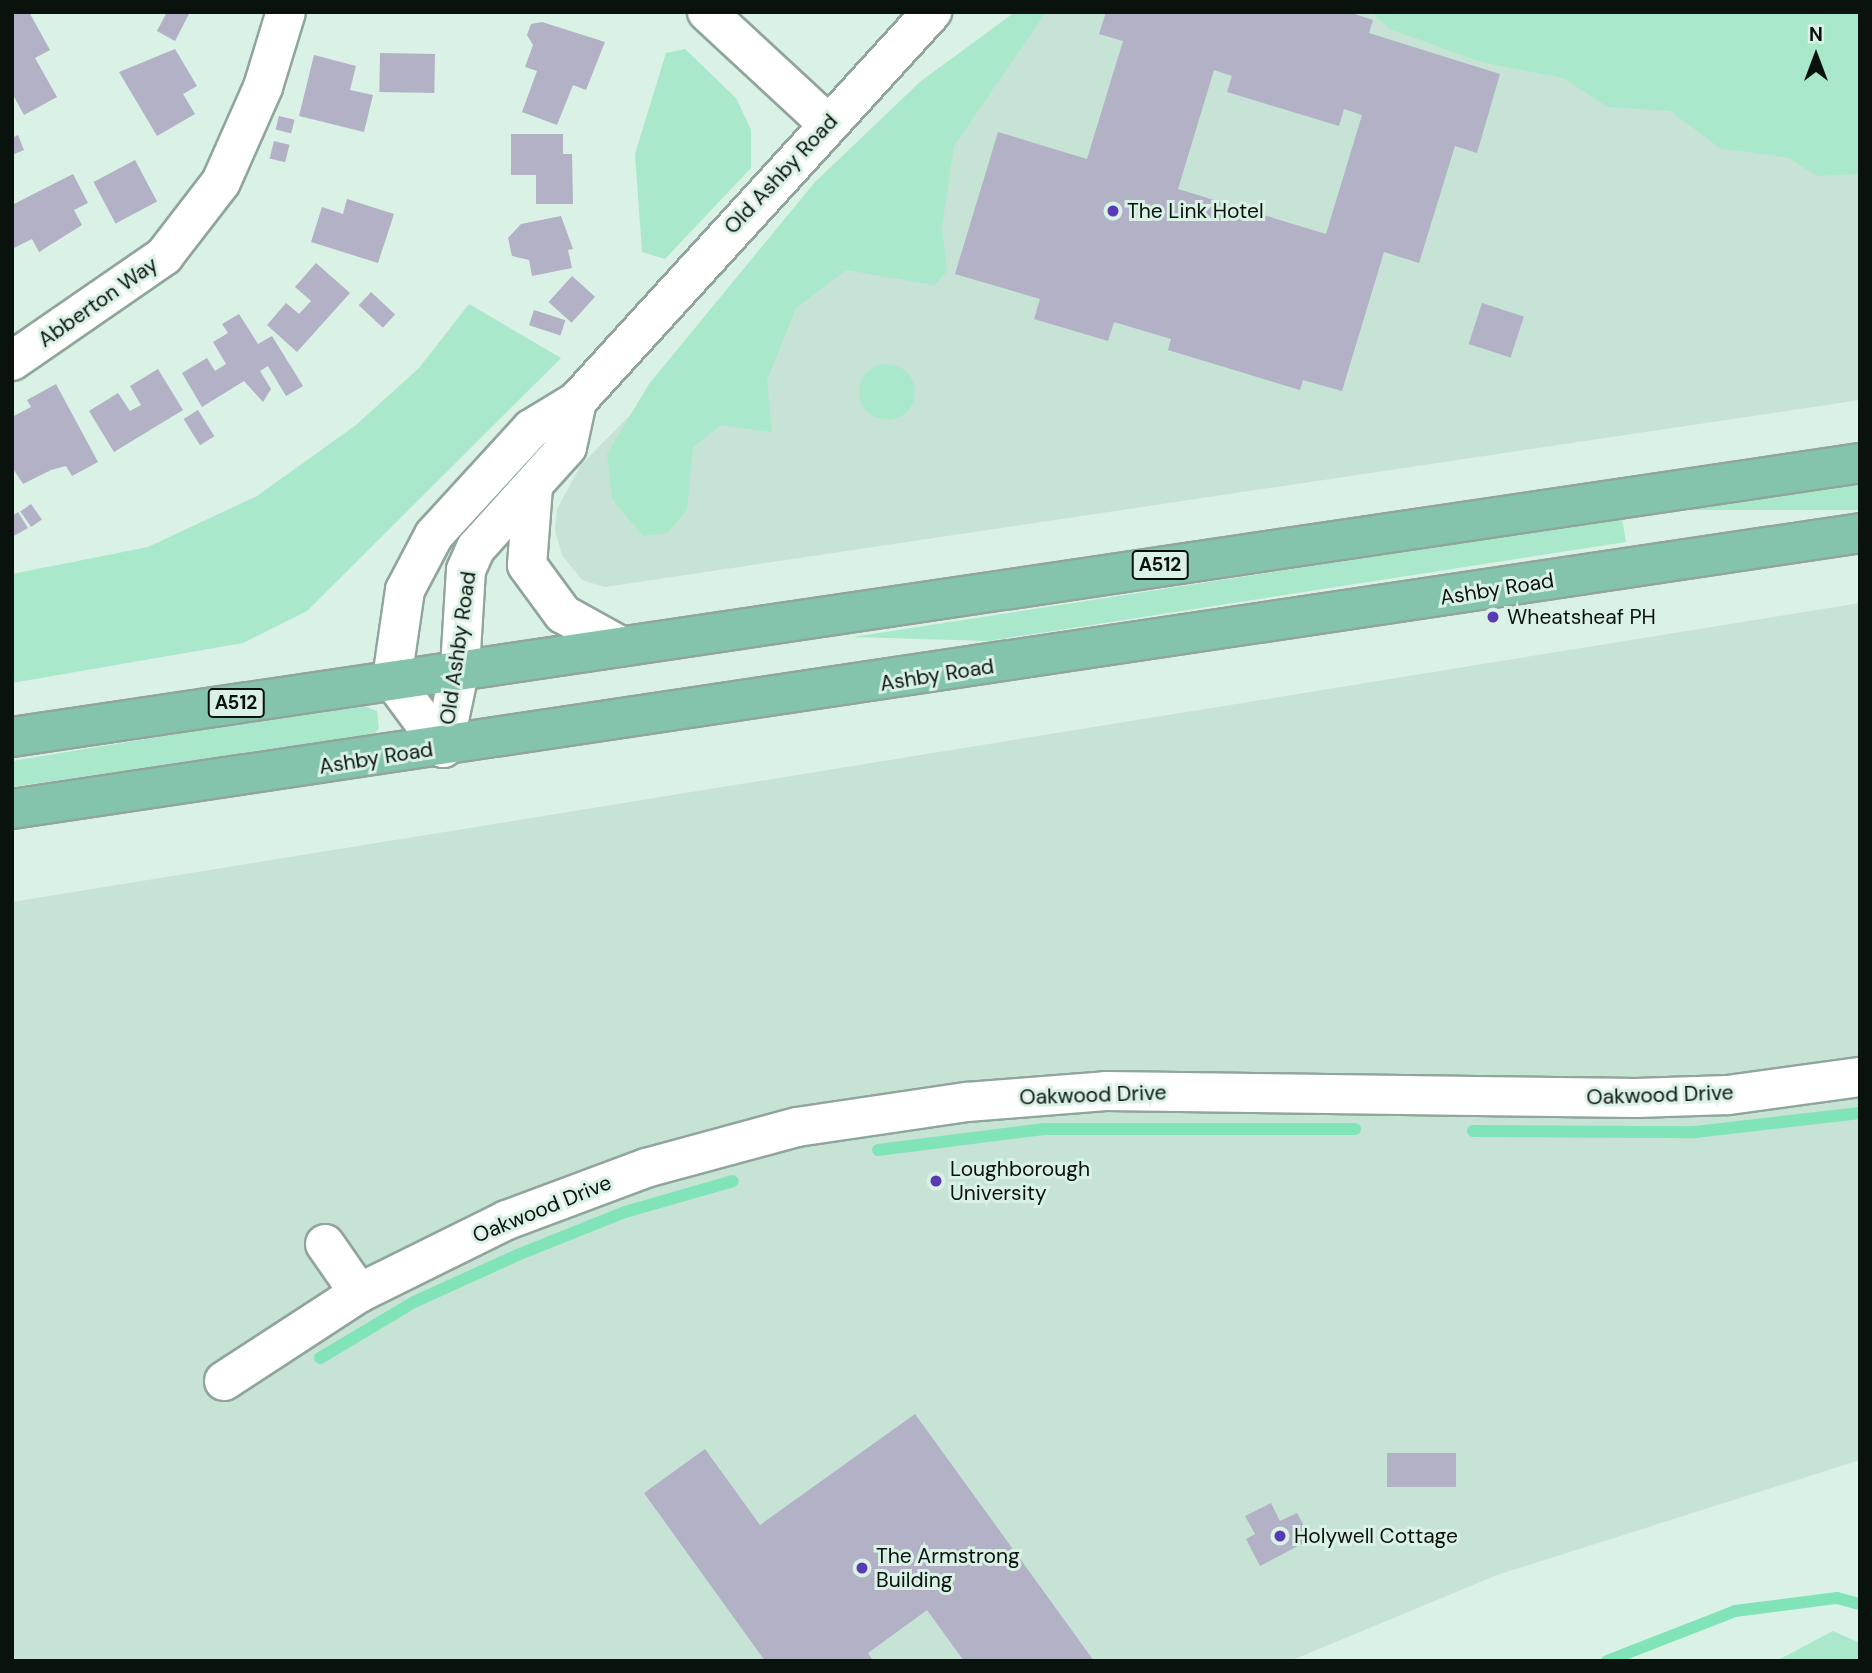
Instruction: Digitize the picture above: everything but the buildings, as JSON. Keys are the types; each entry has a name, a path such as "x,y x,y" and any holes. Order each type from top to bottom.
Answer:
{"main road":[{"name":"A512","path":"12,737 460,668 1860,463"},
{"name":"Ashby Road","path":"12,810 443,748 1860,533"}],"street":[{"name":"Abberton Way","path":"12,361 164,256 197,214 221,182 264,87 286,12"},
{"path":"707,12 828,124"},
{"name":"Old Ashby Road","path":"443,748 392,679 405,590 434,535 531,429 577,401 932,12"},
{"name":"Old Ashby Road","path":"443,748 460,668 466,570 476,548 567,447 577,401"},
{"path":"533,487 527,565 563,614 619,645"},
{"name":"Oakwood Drive","path":"224,1381 359,1293 507,1220 646,1168 797,1127 967,1102 1106,1091 1636,1098 1728,1094 1860,1077"},
{"path":"325,1244 359,1293"}],"shaded area":[{"path":"1027,12 1408,12 1860,149 1860,400 605,587 582,580 562,555 555,531 557,509 581,465"},
{"name":"Loughborough University","path":"1860,603 1860,1460 1497,1575 1290,1661 12,1661 12,902"}],"green space":[{"path":"1015,12 1046,12 954,146 942,227 947,271 935,285 846,270 796,308 767,380 772,432 721,425 693,447 687,509 668,533 643,536 612,499 607,454 649,384 815,182 921,81"},
{"path":"1371,12 1860,12 1860,174 1817,176 1789,158 1720,148 1670,111 1608,107 1563,78 1481,62 1390,29"},
{"path":"685,49 736,98 751,130 751,168 665,259 642,252 635,154 666,53"},
{"path":"469,304 561,358 307,611 243,643 12,683 12,574 148,547 257,496 356,425 419,368"},
{"path":"881,364 893,364 903,368 911,376 915,392 911,408 903,416 893,420 881,420 871,416 863,408 859,398 859,386 863,376 871,368"},
{"path":"1666,482 1860,482 1860,510 1666,510"},
{"path":"1622,518 1626,542 988,641 853,637"},
{"path":"359,704 377,711 379,729 372,735 12,787 12,761"},
{"path":"1833,1631 1860,1643 1860,1661 1776,1661"}],"waterway":[{"path":"1473,1131 1695,1132 1860,1113"},
{"path":"878,1150 1044,1129 1355,1129"},
{"path":"320,1358 414,1302 520,1254 625,1212 733,1181"},
{"path":"1607,1661 1735,1611 1837,1598 1860,1604"}],"place":[{"name":"The Link Hotel","path":"1113,211"},
{"name":"Wheatsheaf PH","path":"1493,617"},
{"name":"Loughborough University","path":"936,1181"},
{"name":"Holywell Cottage","path":"1280,1536"},
{"name":"The Armstrong Building","path":"862,1568"}]}
